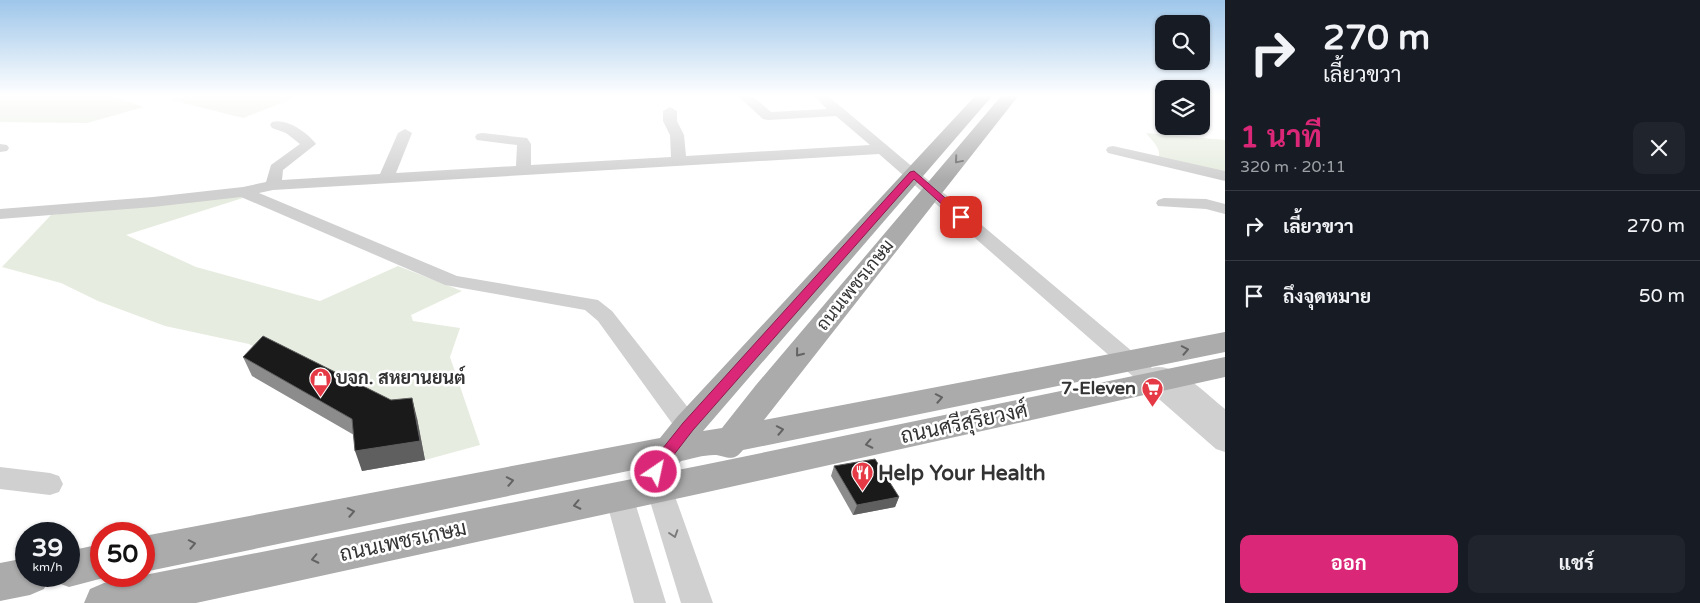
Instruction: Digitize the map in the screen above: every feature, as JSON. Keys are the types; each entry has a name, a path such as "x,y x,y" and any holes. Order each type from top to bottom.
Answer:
{"main road":[{"name":"ถนนเพชรเกษม","path":"703,479 965,123"},
{"name":"ถนนเพชรเกษม","path":"104,603 220,591 659,488 656,472 661,462 680,438 922,183 983,123"},
{"name":"ถนนศรีสุริยวงศ์","path":"680,438 732,439 1225,342"},
{"name":"ถนนศรีสุริยวงศ์","path":"659,488 1225,367"},
{"name":"ถนนเพชรเกษม","path":"155,552 680,438"},
{"path":"0,582 15,579"}],"street":[{"path":"671,123 677,135 679,160"},
{"path":"852,123 1127,362 1161,380 1225,422"},
{"path":"273,186 276,168 310,144 291,130 277,125"},
{"path":"386,178 405,133"},
{"path":"482,137 522,141 524,144 523,171"},
{"path":"0,214 244,192 273,186 883,149"},
{"path":"1113,150 1225,176"},
{"path":"244,192 452,280 570,300 591,306 605,316 680,438"},
{"path":"1164,203 1206,204 1225,209"},
{"path":"1161,380 1225,442"},
{"path":"0,478 50,484"},
{"path":"659,488 697,603"},
{"path":"619,496 650,603"}],"shaded area":[{"path":"1146,133 1225,140 1225,176 1157,160 1159,153 1154,142"},
{"path":"239,194 246,197 126,235 196,267 320,301 398,266 462,291 411,315 413,321 460,328 450,357 480,445 425,460 417,418 397,419 249,344 165,326 98,301 61,283 2,267 51,215"}],"building":[{"path":"263,336 391,400 412,398 420,441 355,451 352,419 243,357"},
{"name":"Help Your Health","path":"875,459 899,497 857,505 834,466"}],"place":[{"name":"บจก. สหยานยนต์","path":"320,397"},
{"name":"7-Eleven","path":"1152,407"},
{"name":"Help Your Health","path":"862,492"}],"route":[{"path":"656,472 661,462 688,426 744,367 914,174 961,217"}]}
